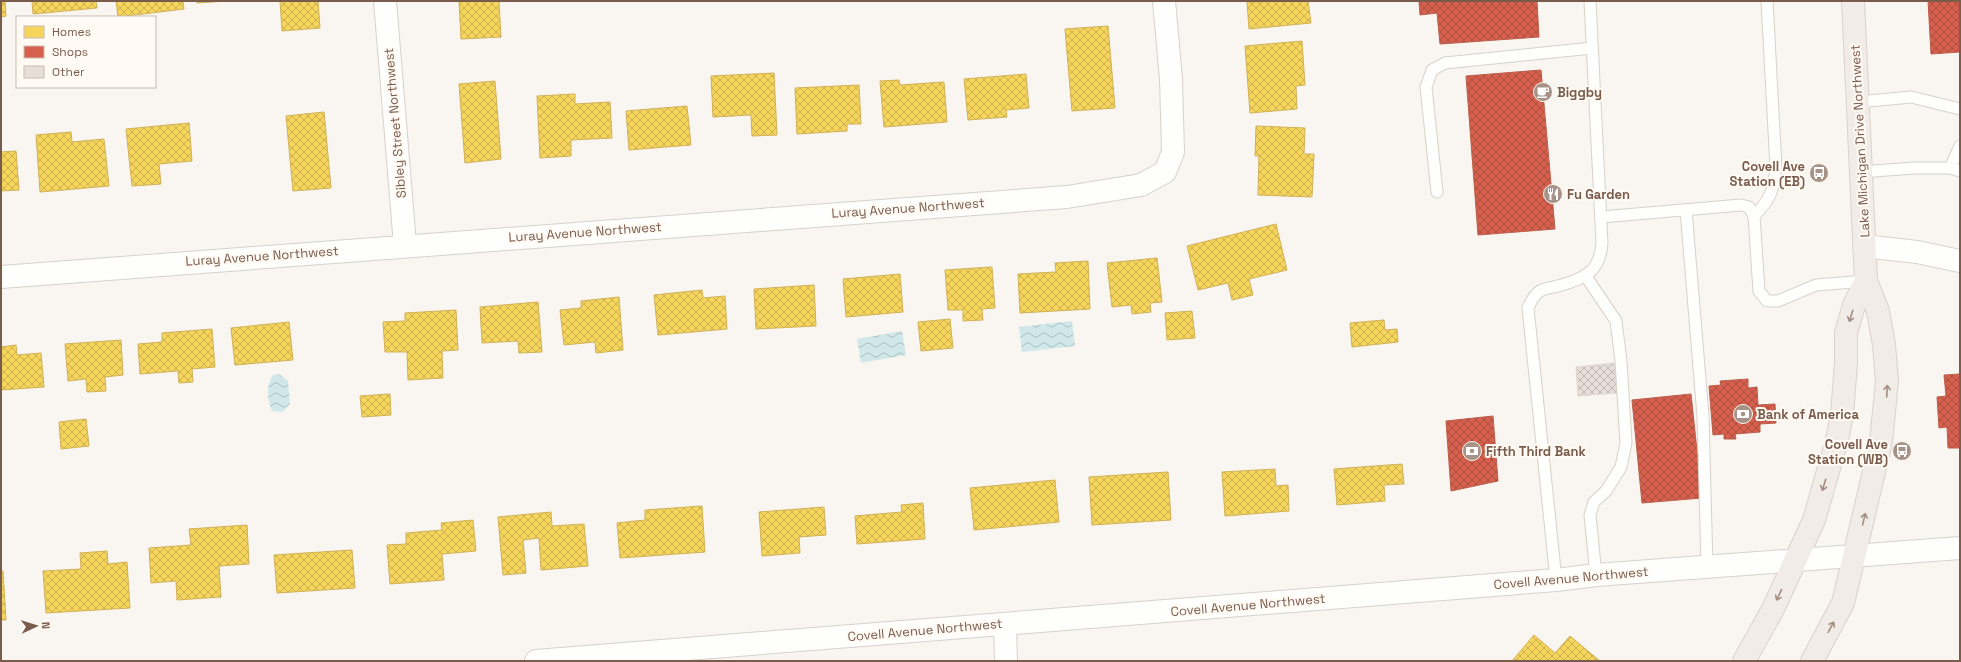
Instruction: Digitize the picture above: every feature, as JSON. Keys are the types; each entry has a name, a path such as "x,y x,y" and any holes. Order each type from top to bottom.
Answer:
{"highway":[{"name":"Lake Michigan Drive Northwest","path":"1812,661 1843,603 1882,442 1887,382 1884,345 1878,311 1866,281 1853,1"},
{"name":"Lake Michigan Drive Northwest","path":"1744,661 1773,609 1814,520 1837,440 1842,415 1845,388 1846,333 1854,305 1866,281"}],"street":[{"name":"Sibley Street Northwest","path":"385,1 405,245"},
{"name":"Luray Avenue Northwest","path":"1,277 405,245 1067,197 1141,185 1165,172 1174,152 1164,1"},
{"path":"1864,246 1959,257"},
{"name":"Covell Avenue Northwest","path":"536,661 1556,580 1596,575 1855,557 1960,548"},
{"path":"1005,624 1006,661"}],"lane":[{"path":"1556,580 1528,308 1533,297 1541,290 1577,280 1594,269 1601,255 1601,217 1590,1"},
{"path":"1754,216 1767,203 1773,192 1776,168 1767,1"},
{"path":"1437,192 1426,86 1432,70 1445,63 1592,48"},
{"path":"1858,102 1911,97 1960,109"},
{"path":"1860,172 1914,168 1955,170 1960,146"},
{"path":"1601,217 1742,205 1749,207 1754,216 1759,291 1767,301 1778,301 1816,285 1866,281"},
{"path":"1686,210 1703,416 1707,567"},
{"path":"1585,275 1616,321 1621,361 1626,442 1621,467 1606,491 1594,502 1590,515 1596,575"}],"water":[{"path":"1072,321 1075,346 1022,352 1019,327"},
{"path":"902,331 906,355 861,363 857,339"},
{"path":"279,374 288,381 290,404 283,412 272,411 268,398 269,383 273,375"}],"building: Homes":[{"path":"1,1 5,1 6,16 1,17"},
{"path":"32,1 96,1 97,8 33,14"},
{"path":"116,1 183,1 184,9 118,16"},
{"path":"197,1 228,1 197,3"},
{"path":"280,1 318,1 320,28 282,31"},
{"path":"459,1 499,1 501,37 461,39"},
{"path":"1308,1 1311,23 1249,29 1247,2"},
{"path":"1108,26 1115,108 1072,111 1065,29"},
{"path":"1302,41 1305,85 1296,86 1297,109 1250,113 1245,46"},
{"path":"774,73 777,135 752,136 751,115 713,117 711,76"},
{"path":"1026,74 1029,108 1006,110 1007,117 968,120 964,79"},
{"path":"899,80 900,85 944,82 947,122 884,127 880,81"},
{"path":"495,81 501,159 465,163 459,84"},
{"path":"859,85 861,124 847,124 847,131 797,134 795,88"},
{"path":"575,94 575,104 610,102 612,138 571,140 571,156 540,158 537,96"},
{"path":"687,106 691,145 629,150 626,111"},
{"path":"324,112 331,188 293,191 286,116"},
{"path":"189,123 192,161 159,164 161,184 132,186 126,129"},
{"path":"1256,126 1305,128 1304,154 1314,154 1312,197 1258,195 1259,156 1255,156"},
{"path":"71,132 72,142 104,139 109,186 40,192 36,135"},
{"path":"16,151 19,190 1,191 1,152"},
{"path":"1276,224 1287,270 1249,279 1253,295 1232,300 1228,283 1198,290 1187,246"},
{"path":"1157,258 1162,302 1150,303 1151,312 1132,314 1131,305 1112,307 1107,263"},
{"path":"1088,261 1090,309 1020,313 1018,274 1056,272 1055,263"},
{"path":"992,267 995,308 982,309 983,320 963,321 963,310 948,310 945,270"},
{"path":"900,274 903,312 846,317 843,279"},
{"path":"814,285 816,326 756,329 754,289"},
{"path":"702,290 703,298 725,296 727,329 658,335 654,295"},
{"path":"619,297 623,350 596,353 595,342 564,345 560,310 581,308 581,301"},
{"path":"538,302 542,352 519,353 518,341 482,343 480,307"},
{"path":"456,310 458,350 442,351 443,378 408,380 407,352 385,352 383,322 405,321 405,313"},
{"path":"1192,311 1195,338 1167,340 1165,313"},
{"path":"950,319 953,348 921,351 918,322"},
{"path":"1384,320 1385,330 1397,329 1398,342 1352,347 1350,323"},
{"path":"289,322 293,360 235,365 231,328"},
{"path":"212,329 215,367 192,369 193,382 179,383 178,371 140,374 138,344 162,342 162,333"},
{"path":"121,340 123,375 105,377 106,391 87,392 86,379 68,381 65,344"},
{"path":"16,345 17,355 41,353 44,387 1,390 1,347"},
{"path":"390,394 391,415 362,417 360,396"},
{"path":"86,419 89,446 61,449 59,422"},
{"path":"1402,464 1404,484 1384,485 1385,501 1337,505 1334,469"},
{"path":"1275,469 1276,486 1288,485 1289,511 1225,516 1222,472"},
{"path":"1168,472 1171,520 1092,525 1089,477"},
{"path":"1055,480 1059,522 974,530 970,488"},
{"path":"923,503 925,539 857,544 855,516 902,512 901,505"},
{"path":"702,506 705,552 620,558 617,523 645,520 645,510"},
{"path":"824,507 826,535 799,537 800,553 762,556 759,512"},
{"path":"551,512 552,526 584,524 588,566 541,570 539,538 523,540 526,573 503,575 498,517"},
{"path":"473,520 476,551 442,554 444,580 390,584 387,545 406,544 406,533 442,530 441,523"},
{"path":"247,525 249,564 219,566 221,597 177,600 176,581 151,583 149,548 191,545 189,529"},
{"path":"352,550 355,588 277,593 274,555"},
{"path":"107,551 108,564 127,562 130,608 46,613 43,571 81,569 80,553"},
{"path":"1,571 3,571 6,620 1,620"},
{"path":"1534,635 1555,653 1570,636 1600,661 1512,661"}],"building: Shops":[{"path":"1419,1 1537,1 1539,37 1440,44 1437,13 1420,15"},
{"path":"1928,1 1960,1 1960,52 1931,54"},
{"path":"1541,70 1555,229 1478,235 1466,76"},
{"path":"1960,374 1960,448 1948,448 1947,427 1939,428 1937,397 1946,396 1944,375"},
{"name":"Bank of America","path":"1748,379 1748,388 1757,387 1758,405 1775,404 1776,423 1760,424 1760,432 1735,434 1736,439 1724,439 1724,434 1713,435 1709,386 1721,385 1720,381"},
{"path":"1691,394 1702,498 1642,503 1632,400"},
{"name":"Fifth Third Bank","path":"1493,416 1498,481 1451,491 1446,421"}],"building: Other":[{"path":"1614,363 1617,393 1578,396 1576,367"}],"place":[{"name":"Biggby","path":"1543,92"},
{"name":"Covell Ave Station (EB)","path":"1819,173"},
{"name":"Fu Garden","path":"1553,194"},
{"name":"Bank of America","path":"1743,414"},
{"name":"Fifth Third Bank","path":"1472,451"},
{"name":"Covell Ave Station (WB)","path":"1902,451"}]}
